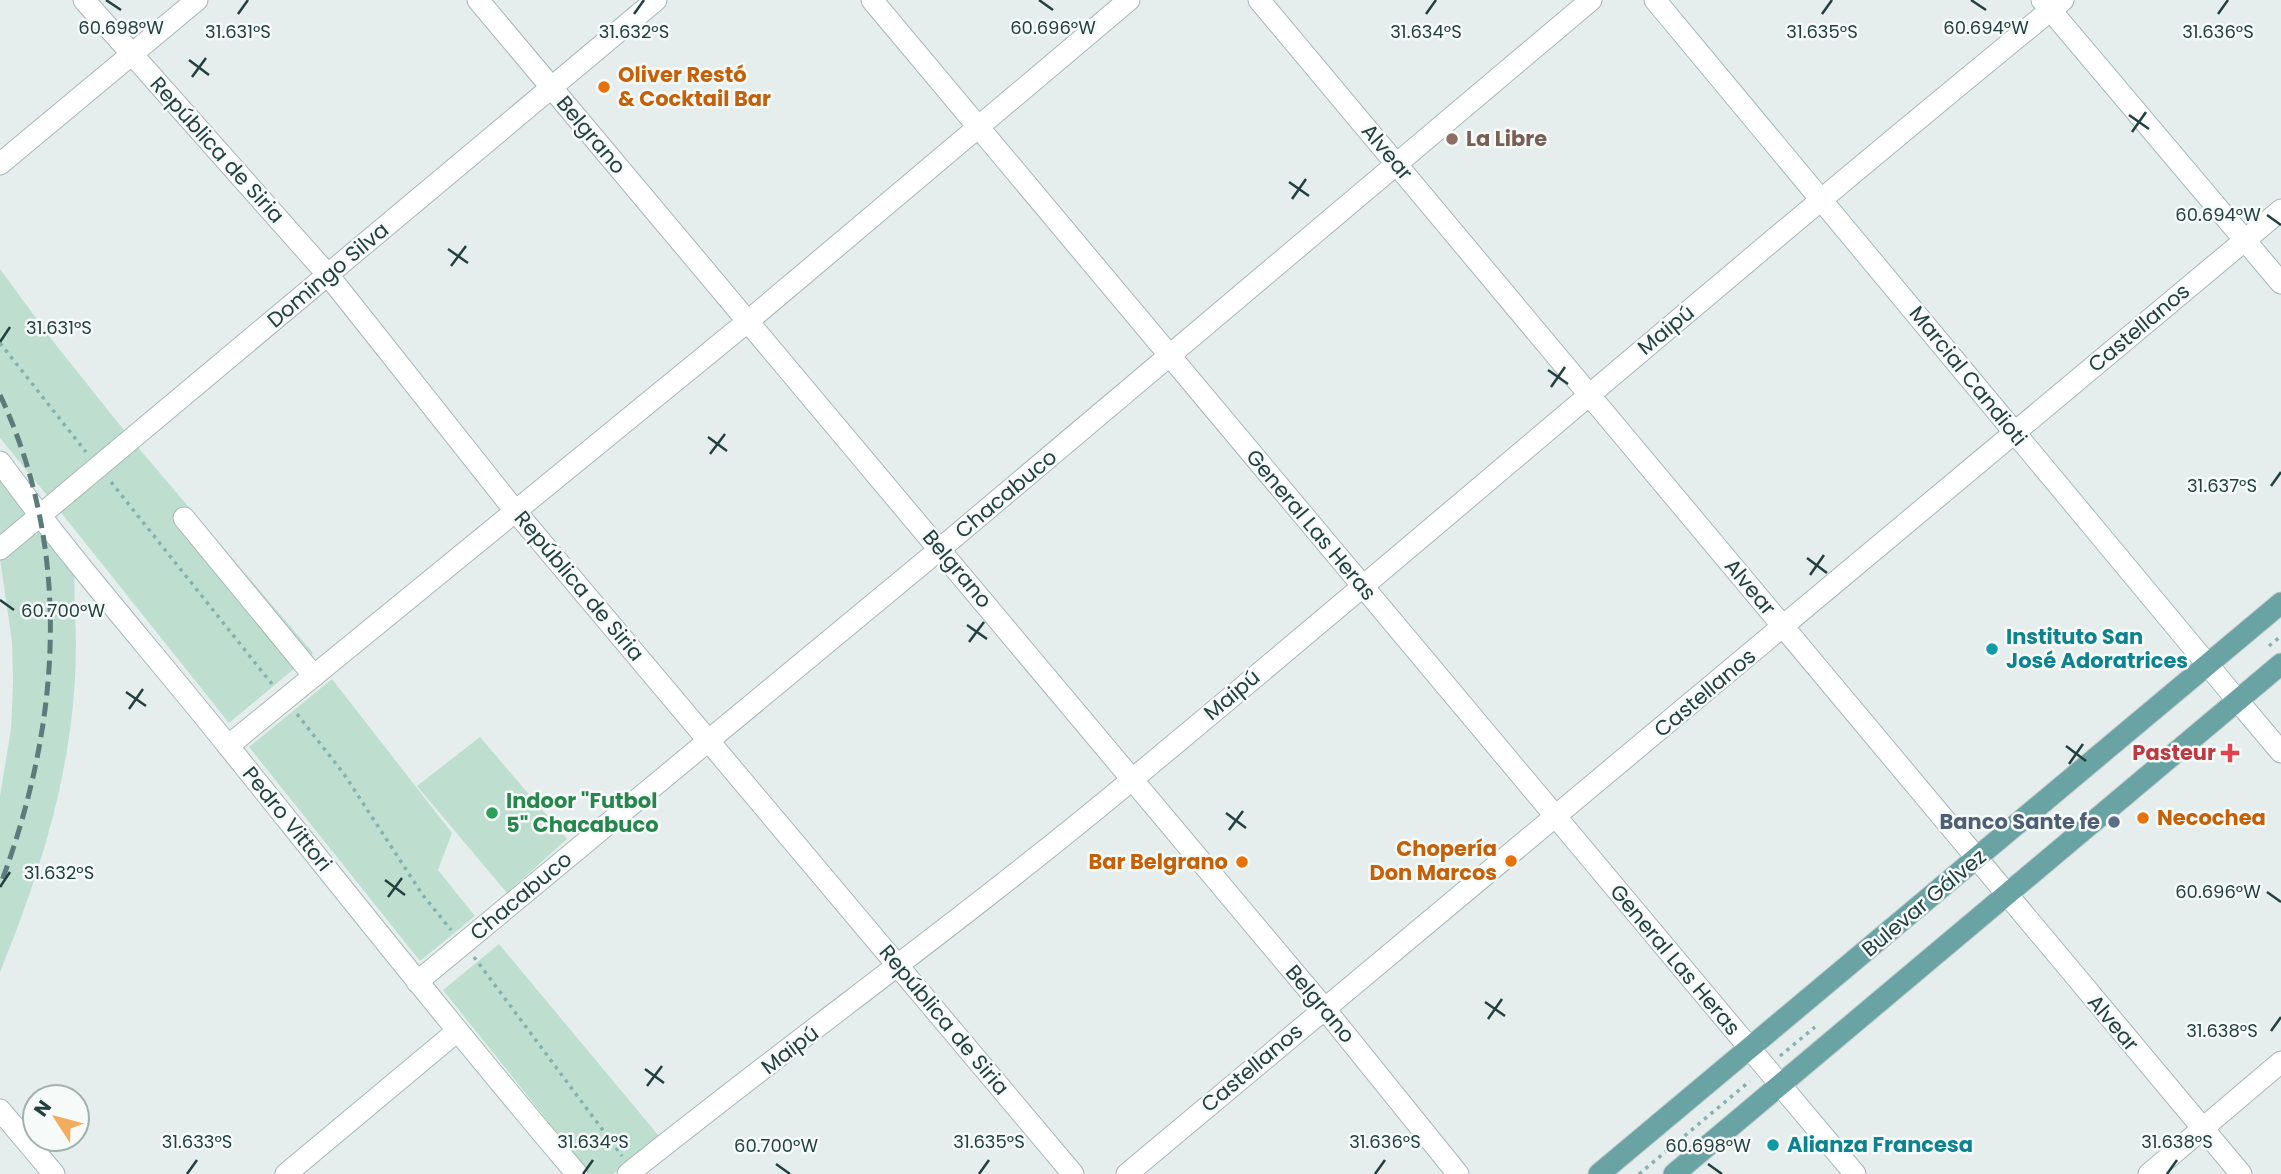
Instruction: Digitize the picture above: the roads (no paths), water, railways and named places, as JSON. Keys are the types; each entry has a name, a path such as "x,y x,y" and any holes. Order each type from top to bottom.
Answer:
{"main road":[{"name":"Bulevar Gálvez","path":"1599,1174 2281,603"},
{"path":"1674,1174 2007,897 2281,664"}],"street":[{"name":"República de Siria","path":"85,0 328,275 516,512 1073,1174"},
{"path":"0,164 197,0"},
{"name":"Belgrano","path":"478,0 1324,1008 1458,1174"},
{"name":"Domingo Silva","path":"0,549 656,0"},
{"name":"General Las Heras","path":"872,0 1750,1050 1782,1084 1854,1174"},
{"path":"228,746 747,322 1129,0"},
{"name":"Alvear","path":"1259,0 2241,1174"},
{"name":"Chacabuco","path":"417,982 940,549 1591,0"},
{"name":"Marcial Candioti","path":"1655,0 2281,752"},
{"path":"2052,3 2281,283"},
{"name":"Maipú","path":"630,1172 899,967 1132,780 1588,395 1824,200 2052,3"},
{"name":"Castellanos","path":"1127,1174 2281,210"},
{"name":"Pedro Vittori","path":"0,462 40,516 456,1032 577,1174"},
{"path":"184,518 314,676"},
{"path":"286,1174 456,1032"},
{"path":"2149,1174 2281,1062"},
{"path":"0,1110 54,1174"}],"railway":[{"path":"0,395 24,455 40,516 48,578 50,640 46,702 36,764 20,826 0,886"}],"place":[{"name":"Oliver Restó & Cocktail Bar","path":"604,87"},
{"name":"La Libre","path":"1452,139"},
{"name":"Instituto San José Adoratrices","path":"1992,649"},
{"name":"Pasteur","path":"2230,753"},
{"name":"Indoor \"Futbol 5\" Chacabuco","path":"492,813"},
{"name":"Necochea","path":"2143,818"},
{"name":"Banco Sante fe","path":"2114,822"},
{"name":"Chopería Don Marcos","path":"1511,861"},
{"name":"Bar Belgrano","path":"1242,862"},
{"name":"Alianza Francesa","path":"1773,1145"}]}
